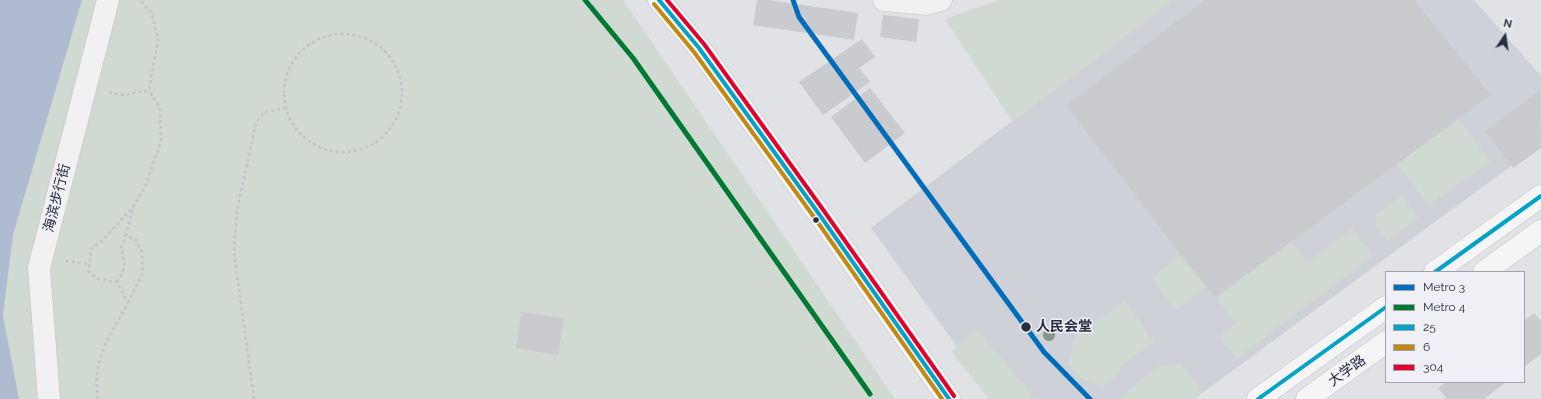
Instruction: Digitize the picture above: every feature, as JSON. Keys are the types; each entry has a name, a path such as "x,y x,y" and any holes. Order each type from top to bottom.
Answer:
{"main road":[{"path":"659,0 699,48 824,221 948,399"},
{"path":"1436,271 1541,196"},
{"path":"1485,271 1541,231"},
{"name":"大学路","path":"1258,399 1385,308"},
{"name":"大学路","path":"1307,399 1385,343"}],"street":[{"name":"海滨步行街","path":"49,399 39,268 108,0"},
{"path":"884,0 928,4 941,0"}],"path":[{"path":"117,282 98,279 89,272 91,249 101,242 133,207 144,187 161,141 160,108 149,90 158,40 152,14 140,0"},
{"path":"331,34 350,34 368,39 383,49 395,64 401,82 402,100 396,120 383,136 366,147 346,152 326,150 308,141 294,126 285,108 284,87 289,68 299,52 314,41 331,34"},
{"path":"85,88 123,95 149,90"},
{"path":"254,399 234,252 237,210 256,123 265,112 285,108"},
{"path":"117,282 123,273 125,258 121,248 133,207"},
{"path":"98,399 97,370 104,347 128,304 143,272 142,253 136,240 126,235"},
{"path":"117,282 128,304"}],"shaded area":[{"path":"82,0 623,0 895,399 19,399 3,315 13,235"},
{"path":"999,0 1173,0 1013,122 945,19"},
{"path":"1172,0 1474,0 1541,76 1541,144 1194,399 995,399 871,228"},
{"path":"1459,119 1490,162 1428,206 1397,163"},
{"path":"1402,195 1418,218 1387,241 1377,229 1375,215"},
{"path":"1352,228 1373,256 1236,359 1219,336 1236,323 1216,297 1291,241 1307,262"},
{"path":"1181,255 1206,287 1176,310 1152,278"},
{"path":"1125,301 1154,342 1125,362 1116,377 1102,387 1081,378 1068,364 1075,336"},
{"path":"978,330 1036,399 989,399 951,351"},
{"path":"1181,364 1202,391 1192,399 1119,399 1157,366"}],"water":[{"path":"0,0 82,0 13,235 3,315 19,399 0,399"}],"building":[{"path":"757,0 768,0 858,13 854,40 753,25"},
{"path":"1205,0 1414,0 1491,95 1216,297 1206,287 1181,255 1066,105"},
{"path":"883,15 919,19 916,42 880,37"},
{"path":"862,39 875,57 859,68 870,82 823,115 799,82"},
{"path":"870,88 905,133 865,163 831,117"},
{"path":"1540,90 1541,148 1513,168 1485,131"},
{"path":"521,312 564,318 558,355 516,348"},
{"path":"1534,313 1541,321 1541,354 1525,366 1525,320"},
{"path":"1445,383 1505,383 1484,399 1447,399 1438,388"}],"metro line":[{"name":"4","path":"585,0 633,58 870,394"},
{"name":"3","path":"793,0 799,17 1044,352 1090,399"}],"transit line":[{"name":"25","path":"659,0 699,48 819,214 949,399"},
{"name":"304","path":"667,0 704,44 954,396"},
{"name":"6","path":"654,4 694,52 814,217 942,399"},
{"name":"25","path":"1436,271 1541,196"},
{"name":"25","path":"1258,399 1385,308"}],"place":[{"name":"人民会堂","path":"1026,327"}]}
